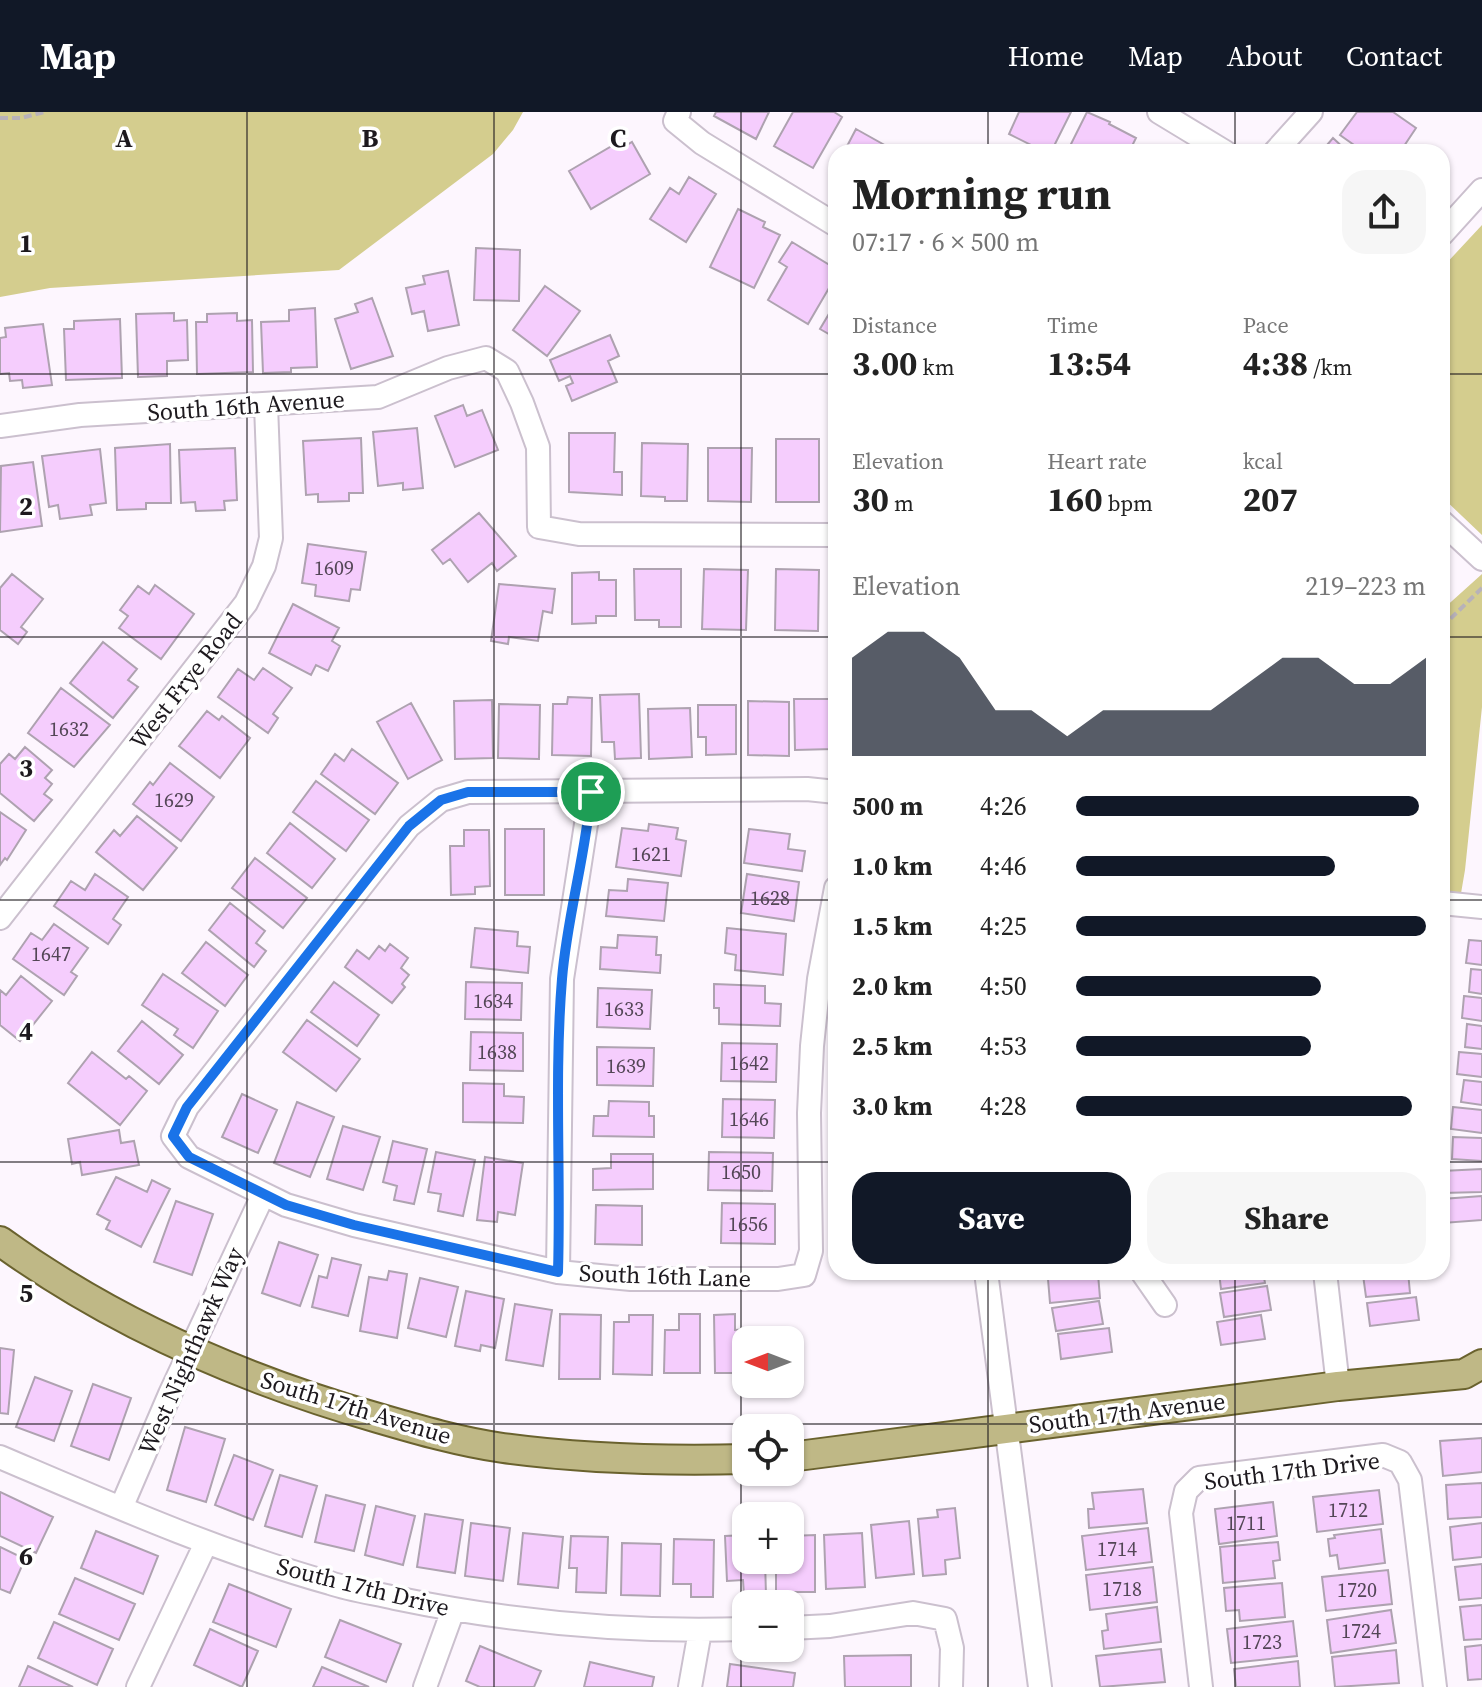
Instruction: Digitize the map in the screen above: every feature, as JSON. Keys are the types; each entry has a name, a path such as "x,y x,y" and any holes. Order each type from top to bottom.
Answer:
{"main road":[{"name":"South 17th Avenue","path":"0,1241 102,1306 190,1350 330,1405 502,1448 571,1455 732,1459"},
{"name":"South 17th Avenue","path":"804,1455 1338,1386 1476,1374"}],"street":[{"path":"1159,112 1212,144"},
{"path":"1282,144 1311,112"},
{"path":"677,116 702,143 828,220"},
{"path":"1450,225 1482,190"},
{"name":"South 16th Avenue","path":"0,426 80,415 378,397 448,368 486,358 507,371 538,447 539,527 579,534 828,535"},
{"name":"West Frye Road","path":"0,918 246,603 264,566 271,538 266,405"},
{"path":"1450,529 1482,559"},
{"path":"558,1272 562,979 591,792 828,791"},
{"name":"South 16th Lane","path":"591,792 468,792 441,800 409,826 187,1107 173,1136 189,1157 286,1205 339,1221 558,1272 631,1279 778,1279 804,1275 811,1251 809,1113 812,1046 819,979 828,952"},
{"path":"1450,904 1482,907"},
{"name":"West Nighthawk Way","path":"121,1508 190,1350 263,1195"},
{"path":"987,1280 1040,1687"},
{"path":"1148,1280 1165,1305"},
{"path":"1326,1280 1338,1386"},
{"name":"South 17th Drive","path":"1201,1687 1181,1513 1186,1491 1199,1478 1383,1455 1400,1462 1410,1480 1435,1687"},
{"name":"South 17th Drive","path":"0,1457 206,1543 331,1584 453,1610 572,1625 732,1630"},
{"path":"138,1687 206,1543"},
{"path":"425,1687 453,1610"},
{"path":"804,1627 913,1613 945,1619 952,1648 951,1687"},
{"path":"690,1687 700,1631"}],"path":[{"path":"0,118 21,118 44,112"},
{"path":"1450,619 1482,588"}],"shaded area":[{"path":"0,112 523,112 493,154 339,270 50,288 0,297"},
{"path":"1482,225 1482,535 1450,505 1450,259"},
{"path":"1482,574 1482,707 1459,905 1450,904 1450,603"}],"building":[{"path":"716,112 769,112 756,139 714,116"},
{"path":"793,112 834,112 842,117 813,168 774,146"},
{"path":"1019,112 1071,112 1055,144 1029,144 1009,134"},
{"path":"1087,112 1136,138 1133,144 1071,144"},
{"path":"1357,112 1393,112 1416,128 1405,144 1353,144 1340,135"},
{"path":"856,129 883,144 848,144"},
{"path":"632,142 650,174 591,209 569,171 617,143 620,149"},
{"path":"689,177 716,194 686,242 650,219 670,188 679,194"},
{"path":"738,209 765,222 763,227 780,235 754,288 710,267"},
{"path":"792,242 828,264 828,290 808,324 768,300 787,267 779,262"},
{"path":"476,248 520,250 519,301 474,300"},
{"path":"448,271 459,325 428,331 424,311 412,314 406,288 425,284 423,276"},
{"path":"545,286 580,311 547,356 513,330"},
{"path":"372,298 393,356 351,369 335,319 358,312 355,304"},
{"path":"315,308 317,367 263,373 261,322 289,321 289,310"},
{"path":"174,313 174,321 187,320 188,360 167,361 167,376 138,377 136,314"},
{"path":"237,313 237,321 252,320 253,372 197,374 196,322 207,322 207,314"},
{"path":"828,316 828,334 820,329"},
{"path":"120,319 122,378 66,380 64,329 74,329 74,321"},
{"path":"43,324 52,385 23,388 22,380 10,381 9,373 0,374 0,338 6,337 5,328"},
{"path":"610,335 619,356 608,361 617,382 572,401 566,386 573,383 570,376 559,381 550,360"},
{"path":"463,405 467,416 482,410 498,450 455,467 435,416"},
{"path":"417,428 423,488 403,490 403,483 378,486 373,432"},
{"path":"569,433 615,433 614,472 622,472 622,495 569,492"},
{"path":"361,438 363,493 349,493 349,501 318,502 318,494 306,495 303,441"},
{"path":"776,439 819,439 819,502 776,502"},
{"path":"642,443 688,444 687,501 641,496"},
{"path":"170,444 171,503 146,503 146,509 117,510 115,448"},
{"path":"235,448 237,500 224,501 225,510 196,511 195,502 181,503 179,450"},
{"path":"708,448 752,448 751,502 708,501"},
{"path":"100,449 106,503 90,505 92,515 60,519 58,505 49,507 42,456"},
{"path":"33,462 42,526 0,532 1,466"},
{"path":"479,513 516,556 497,571 492,563 468,582 450,559 443,564 432,550"},
{"path":"308,544 366,552 360,590 351,589 349,601 315,596 316,585 302,583"},
{"path":"634,569 681,569 681,627 659,627 659,620 635,620"},
{"path":"704,569 748,570 746,630 702,629"},
{"path":"776,569 819,570 818,631 775,630"},
{"path":"599,572 599,580 616,580 616,616 596,616 596,623 572,624 572,573"},
{"path":"12,574 43,599 21,627 27,632 18,644 0,630 0,588"},
{"path":"499,584 555,589 552,613 543,611 538,641 509,637 508,644 491,641"},
{"path":"155,585 194,614 161,659 119,628 128,616 120,610 138,586 149,594"},
{"path":"293,604 339,628 332,641 340,646 328,671 316,665 311,675 269,653"},
{"path":"103,642 137,669 128,680 138,687 113,718 70,683"},
{"path":"263,668 292,688 273,714 278,718 268,733 218,697 238,669 254,680"},
{"path":"61,688 110,725 74,767 28,733"},
{"path":"639,694 641,758 615,759 614,742 602,742 600,695"},
{"path":"568,697 592,698 591,756 552,755 553,704 567,704"},
{"path":"794,699 828,699 828,749 795,750"},
{"path":"492,700 493,758 455,759 454,701"},
{"path":"748,701 789,702 789,756 748,755"},
{"path":"411,703 442,760 408,779 377,722"},
{"path":"499,704 540,705 539,759 498,758"},
{"path":"698,705 736,705 736,754 706,755 706,737 698,737"},
{"path":"690,708 692,757 649,759 648,709"},
{"path":"207,711 219,720 222,716 250,738 220,778 179,746"},
{"path":"25,747 52,770 45,778 52,784 44,794 52,800 34,821 0,793 0,764 9,754 15,759"},
{"path":"352,749 398,783 375,814 321,774 335,754 344,761"},
{"path":"170,763 214,797 181,841 133,804"},
{"path":"316,781 369,820 346,851 293,812"},
{"path":"0,812 26,830 7,860 5,858 0,865"},
{"path":"137,816 177,848 143,890 96,852 114,830 120,836"},
{"path":"290,823 335,859 312,888 267,853"},
{"path":"649,824 678,828 676,839 686,841 681,876 616,867 622,828 648,831"},
{"path":"505,829 544,829 544,895 505,895"},
{"path":"749,829 790,834 788,849 805,851 802,871 744,863"},
{"path":"464,830 489,830 490,886 475,887 475,894 451,895 450,846 464,846"},
{"path":"255,858 307,898 283,928 232,888"},
{"path":"95,874 128,897 113,919 121,925 108,944 54,906 71,881 85,890"},
{"path":"747,874 799,882 794,921 741,913"},
{"path":"628,879 668,883 664,921 606,916 609,890 627,891"},
{"path":"230,903 265,931 256,943 266,951 254,967 209,930"},
{"path":"54,924 88,948 71,972 77,976 64,995 13,959 31,933 42,940"},
{"path":"475,928 518,932 517,946 530,947 528,973 471,967"},
{"path":"727,928 786,934 783,975 735,970 736,955 725,953"},
{"path":"618,935 657,937 656,955 661,955 660,973 600,969 601,947 617,948"},
{"path":"1469,940 1482,941 1482,965 1466,963"},
{"path":"206,942 248,975 225,1006 182,973"},
{"path":"390,944 408,958 401,968 409,975 402,984 405,987 392,1003 345,967 357,950 369,959 379,946 385,951"},
{"path":"1471,969 1482,970 1482,994 1469,992"},
{"path":"163,974 218,1011 193,1048 174,1035 178,1029 142,1005"},
{"path":"21,976 52,1001 20,1041 0,1025 0,990 6,995"},
{"path":"334,982 379,1015 357,1046 311,1012"},
{"path":"466,982 522,983 521,1020 465,1019"},
{"path":"714,984 765,986 765,1003 781,1004 780,1026 719,1024 719,1008 714,1008"},
{"path":"598,988 652,990 650,1029 597,1027"},
{"path":"1464,996 1482,998 1482,1021 1462,1018"},
{"path":"307,1020 360,1059 336,1091 283,1052"},
{"path":"142,1021 183,1055 159,1084 118,1051"},
{"path":"1467,1024 1482,1026 1482,1049 1465,1047"},
{"path":"471,1032 523,1033 523,1071 470,1070"},
{"path":"722,1043 777,1044 776,1082 721,1081"},
{"path":"597,1047 654,1048 653,1086 597,1085"},
{"path":"92,1052 147,1091 120,1125 68,1083"},
{"path":"1459,1052 1482,1054 1482,1077 1457,1074"},
{"path":"1464,1080 1482,1082 1482,1105 1461,1102"},
{"path":"463,1083 504,1084 504,1096 524,1097 523,1123 463,1122"},
{"path":"242,1094 277,1110 258,1153 222,1137"},
{"path":"723,1099 775,1100 774,1138 722,1137"},
{"path":"609,1101 649,1102 649,1116 654,1116 654,1137 593,1136 594,1116 608,1116"},
{"path":"297,1102 334,1117 310,1177 274,1163"},
{"path":"1453,1107 1482,1110 1482,1133 1451,1129"},
{"path":"343,1126 380,1137 363,1190 327,1179"},
{"path":"119,1130 121,1143 134,1141 139,1165 82,1175 80,1162 72,1164 68,1139"},
{"path":"1453,1137 1482,1138 1482,1161 1452,1159"},
{"path":"393,1141 427,1149 414,1204 394,1200 397,1186 383,1182"},
{"path":"436,1152 475,1160 463,1216 438,1211 441,1194 428,1192"},
{"path":"709,1152 773,1153 772,1191 708,1190"},
{"path":"611,1154 653,1154 653,1189 593,1190 593,1169 611,1168"},
{"path":"485,1157 523,1163 515,1215 498,1212 497,1222 477,1220"},
{"path":"1482,1169 1482,1192 1450,1193 1450,1171"},
{"path":"116,1177 147,1192 152,1180 170,1189 141,1247 106,1229 110,1221 97,1214"},
{"path":"1482,1196 1482,1220 1450,1222 1450,1198"},
{"path":"176,1201 213,1214 192,1275 154,1262"},
{"path":"722,1203 775,1204 775,1244 721,1243"},
{"path":"596,1205 642,1206 642,1245 595,1244"},
{"path":"279,1242 318,1255 300,1306 262,1293"},
{"path":"332,1258 361,1265 348,1316 312,1307 319,1276 327,1278"},
{"path":"389,1271 407,1274 397,1338 360,1331 369,1277 387,1280"},
{"path":"420,1278 458,1287 446,1337 408,1328"},
{"path":"1048,1280 1098,1280 1100,1298 1050,1303"},
{"path":"1220,1280 1264,1280 1265,1283 1221,1289"},
{"path":"1364,1280 1409,1280 1410,1293 1366,1297"},
{"path":"1267,1286 1271,1310 1224,1317 1220,1293"},
{"path":"466,1291 504,1299 495,1348 481,1345 480,1351 455,1346"},
{"path":"1416,1297 1419,1320 1370,1326 1367,1303"},
{"path":"1099,1301 1103,1324 1056,1331 1052,1308"},
{"path":"515,1304 552,1310 543,1366 506,1360"},
{"path":"560,1314 601,1315 600,1379 559,1379"},
{"path":"679,1314 700,1314 700,1373 664,1373 665,1330 679,1330"},
{"path":"735,1314 732,1373 715,1373 714,1315"},
{"path":"629,1315 653,1315 652,1375 613,1374 614,1322 629,1322"},
{"path":"1261,1315 1265,1339 1221,1345 1217,1322"},
{"path":"1109,1328 1112,1352 1061,1359 1058,1334"},
{"path":"0,1348 14,1350 8,1414 0,1413"},
{"path":"35,1377 72,1391 54,1441 16,1427"},
{"path":"93,1384 131,1398 109,1460 71,1446"},
{"path":"185,1427 225,1439 206,1502 167,1490"},
{"path":"1482,1438 1482,1472 1443,1476 1440,1441"},
{"path":"234,1455 273,1470 253,1520 215,1505"},
{"path":"280,1475 317,1486 302,1537 265,1526"},
{"path":"1482,1483 1482,1517 1448,1519 1446,1485"},
{"path":"1143,1489 1147,1523 1089,1528 1088,1509 1094,1509 1092,1493"},
{"path":"1379,1490 1383,1524 1317,1532 1313,1497"},
{"path":"0,1492 53,1517 36,1553 0,1536"},
{"path":"326,1495 365,1505 354,1551 315,1542"},
{"path":"1273,1502 1277,1536 1219,1544 1215,1509"},
{"path":"376,1506 415,1516 403,1565 365,1555"},
{"path":"955,1508 960,1558 945,1560 946,1574 923,1576 918,1519 938,1517 937,1510"},
{"path":"425,1514 463,1520 455,1573 417,1567"},
{"path":"909,1521 914,1574 876,1578 871,1525"},
{"path":"471,1523 510,1528 503,1581 465,1576"},
{"path":"1482,1523 1482,1557 1453,1560 1450,1527"},
{"path":"1148,1528 1152,1562 1086,1570 1082,1536"},
{"path":"1381,1529 1385,1563 1339,1569 1337,1555 1330,1556 1328,1539 1335,1538 1334,1535"},
{"path":"96,1531 158,1556 143,1594 81,1568"},
{"path":"523,1533 563,1537 558,1588 518,1584"},
{"path":"862,1533 865,1587 826,1589 824,1535"},
{"path":"804,1535 815,1535 815,1592 776,1590 776,1574 804,1574"},
{"path":"571,1536 608,1537 606,1593 576,1592 577,1568 569,1568"},
{"path":"725,1536 732,1536 732,1574 765,1574 766,1590 744,1590 743,1580 727,1581"},
{"path":"674,1539 714,1540 713,1597 691,1597 691,1584 673,1584"},
{"path":"1278,1542 1280,1560 1273,1561 1275,1578 1223,1583 1220,1547"},
{"path":"622,1543 661,1544 660,1596 621,1595"},
{"path":"0,1547 25,1559 10,1593 0,1589"},
{"path":"1482,1564 1482,1598 1459,1600 1455,1567"},
{"path":"1153,1567 1157,1602 1090,1610 1086,1575"},
{"path":"1388,1570 1392,1604 1326,1611 1322,1577"},
{"path":"75,1578 135,1604 119,1640 59,1614"},
{"path":"1282,1583 1285,1617 1240,1621 1239,1610 1226,1611 1224,1588"},
{"path":"229,1584 291,1609 276,1647 213,1622"},
{"path":"1482,1605 1482,1639 1464,1640 1460,1607"},
{"path":"1157,1607 1161,1642 1104,1649 1102,1631 1108,1630 1106,1614"},
{"path":"1391,1610 1396,1643 1331,1653 1327,1620"},
{"path":"340,1620 401,1644 386,1682 325,1657"},
{"path":"1293,1621 1297,1656 1231,1663 1227,1629"},
{"path":"54,1622 113,1649 97,1685 38,1658"},
{"path":"210,1629 258,1651 242,1687 194,1665"},
{"path":"1482,1645 1482,1679 1468,1680 1465,1647"},
{"path":"480,1646 541,1671 534,1687 480,1687 466,1681"},
{"path":"1161,1649 1165,1682 1100,1687 1096,1656"},
{"path":"1396,1650 1399,1683 1335,1687 1332,1657"},
{"path":"911,1655 911,1687 845,1687 844,1656"},
{"path":"1298,1661 1300,1687 1236,1687 1234,1669"},
{"path":"590,1662 654,1677 652,1687 584,1687"},
{"path":"730,1664 795,1673 793,1687 727,1687"},
{"path":"28,1666 73,1687 19,1687"},
{"path":"322,1667 369,1687 313,1687"}],"route":[{"path":"468,792 591,792 562,979 558,1272 449,1248 286,1205 189,1157 173,1136 187,1107 409,826 441,800 468,792"}]}
